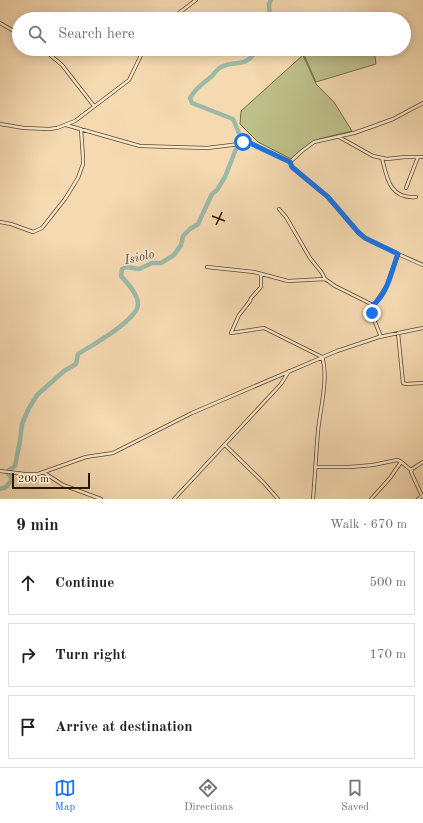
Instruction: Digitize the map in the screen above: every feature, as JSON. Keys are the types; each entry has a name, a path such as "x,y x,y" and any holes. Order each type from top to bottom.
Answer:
{"street":[{"path":"180,12 196,0"},
{"path":"0,23 12,30"},
{"path":"51,56 62,65 94,106"},
{"path":"0,124 37,129 57,128 75,121 129,80 141,56"},
{"path":"290,162 314,142 354,133 393,119 423,103"},
{"path":"66,125 132,145 152,148 207,148 243,142 250,143 290,162 292,167 328,197 365,238 423,265"},
{"path":"0,222 11,224 33,232 42,228 73,187 82,170 83,158 81,130"},
{"path":"338,136 373,156 387,159 405,157 423,158"},
{"path":"406,188 418,157"},
{"path":"382,158 386,178 391,188 399,194 410,198 416,198"},
{"path":"279,209 286,217 325,279 335,286 373,305"},
{"path":"381,336 373,318 373,305 377,302 388,285 398,254"},
{"path":"207,267 235,269 288,281 325,279"},
{"path":"261,274 261,287 239,315 231,333 264,328 322,357 324,376 313,499"},
{"path":"0,471 33,474 86,457 118,450 192,414 322,357 381,336 423,328"},
{"path":"398,333 403,383 423,383"},
{"path":"174,499 281,384 290,370"},
{"path":"225,445 264,483 278,499"},
{"path":"315,467 350,467 373,465 397,460 411,470 422,497 418,499"},
{"path":"371,499 390,478 401,462"},
{"path":"411,470 423,462"},
{"path":"42,472 63,485 101,499"}],"green space":[{"path":"303,56 316,84 334,102 352,131 319,139 291,159 258,142 240,124 241,111"},
{"path":"304,56 375,56 376,64 316,82"}],"waterway":[{"name":"Isiolo","path":"270,12 269,4 271,0"},
{"name":"Isiolo","path":"0,489 6,487 11,481 11,477 8,474 9,470 15,466 22,424 37,395 64,371 76,364 78,354 113,332 136,310 138,300 132,289 121,276 122,269 126,267 139,269 152,263 161,263 174,255 181,245 183,236 198,224 212,194 217,190 225,177 238,144 242,140 233,119 192,103 190,98 217,70 232,63 244,62 253,56"}],"route":[{"path":"243,142 250,143 290,162 292,167 328,197 350,224 365,238 398,254 388,285 377,302 373,305 372,313"}]}
